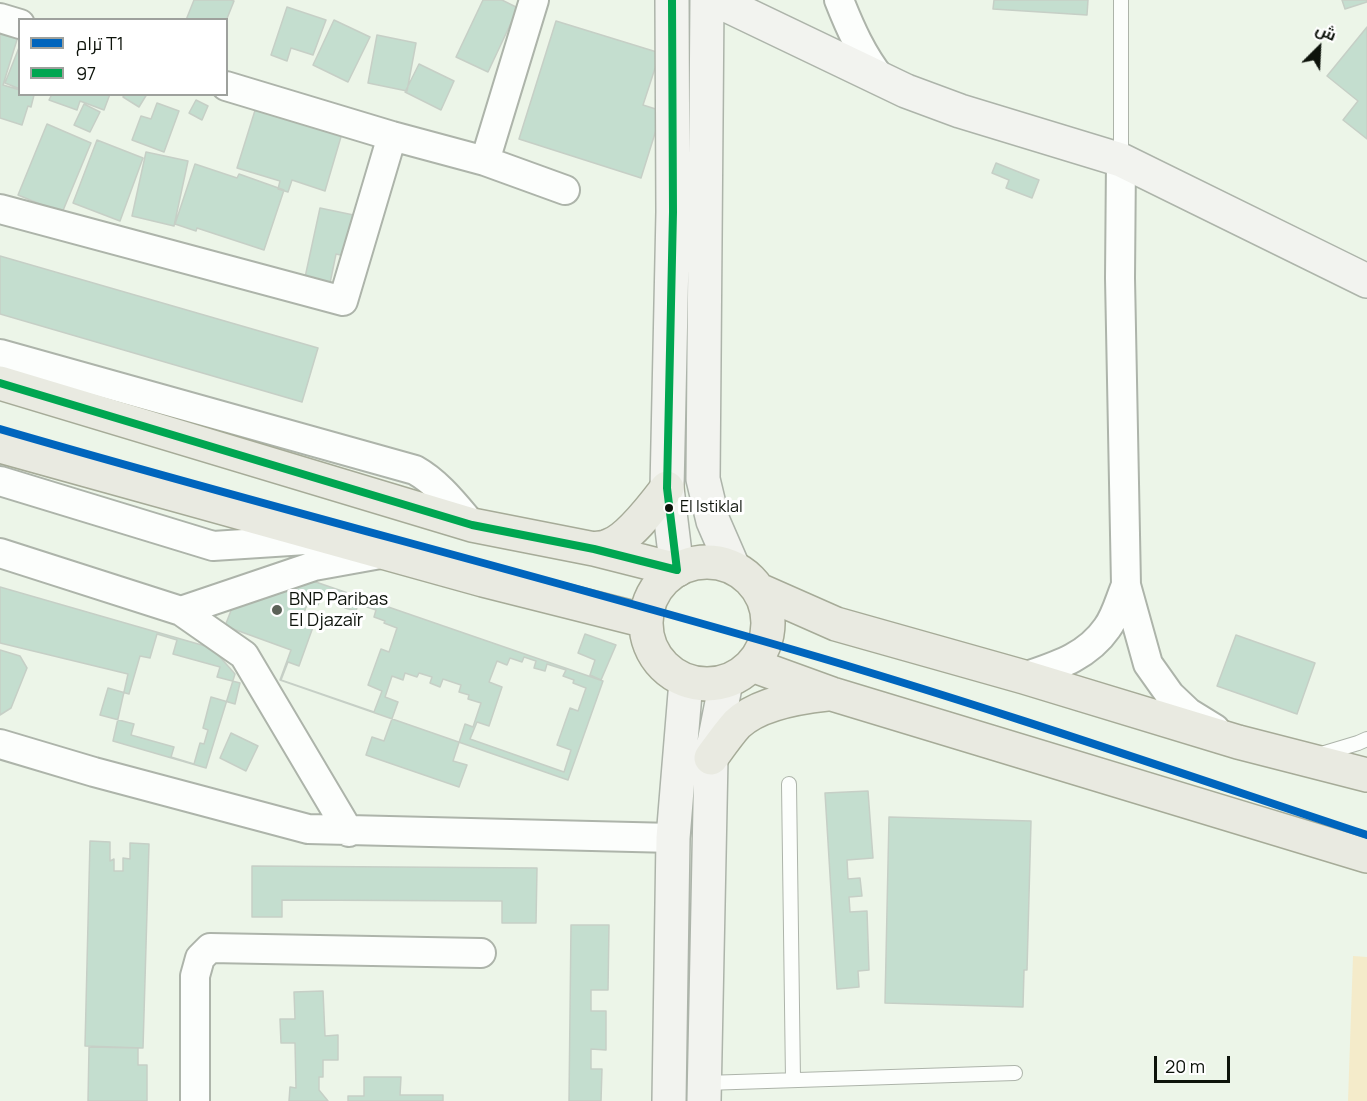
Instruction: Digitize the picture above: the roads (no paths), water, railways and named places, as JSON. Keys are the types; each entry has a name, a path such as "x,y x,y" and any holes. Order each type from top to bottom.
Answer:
{"main road":[{"path":"0,383 472,525 594,549 677,570"},
{"path":"0,446 483,580 646,621"},
{"path":"594,549 610,546 632,529 651,510 667,488"},
{"path":"739,674 762,652 767,637 769,621 759,590 747,576 733,567 707,562 677,570 659,586 648,608 646,621 652,650 667,668 686,681 699,684 739,674 832,694 1367,856"},
{"path":"759,590 836,624 1024,677 1238,742 1367,775"},
{"path":"711,758 739,723 767,706 799,697 832,694"}],"street":[{"path":"485,161 534,0"},
{"path":"672,0 673,212 667,488 677,570"},
{"path":"707,0 703,479 713,521 733,567"},
{"path":"716,0 881,79 960,111 1121,160 1367,281"},
{"path":"839,0 854,37 867,61 881,79"},
{"path":"0,18 18,23"},
{"path":"228,87 392,136 485,161 565,190"},
{"path":"0,209 343,301 392,136"},
{"path":"1121,160 1120,278 1126,585 1149,664 1170,695 1188,713 1238,742"},
{"path":"0,354 414,470 429,478 472,525"},
{"path":"0,481 213,546 334,539"},
{"path":"0,553 181,611 244,655 349,832"},
{"path":"181,611 314,566 388,553"},
{"path":"1024,677 1063,664 1090,649 1108,627 1126,585"},
{"path":"704,1092 711,758 739,674"},
{"path":"669,1101 673,838 686,681"},
{"path":"0,744 94,772 308,829 349,832 673,838"},
{"path":"195,1101 195,976 200,958 210,948 481,953"}],"lane":[{"path":"1121,0 1121,160"},
{"path":"1303,759 1367,739"},
{"path":"789,784 793,1080"},
{"path":"704,1092 793,1080 1014,1073"}],"tram line":[{"name":"T1","path":"0,429 866,671 1367,835"}],"place":[{"name":"El Istiklal","path":"669,508"},
{"name":"BNP Paribas El Djazaïr","path":"277,610"}]}
